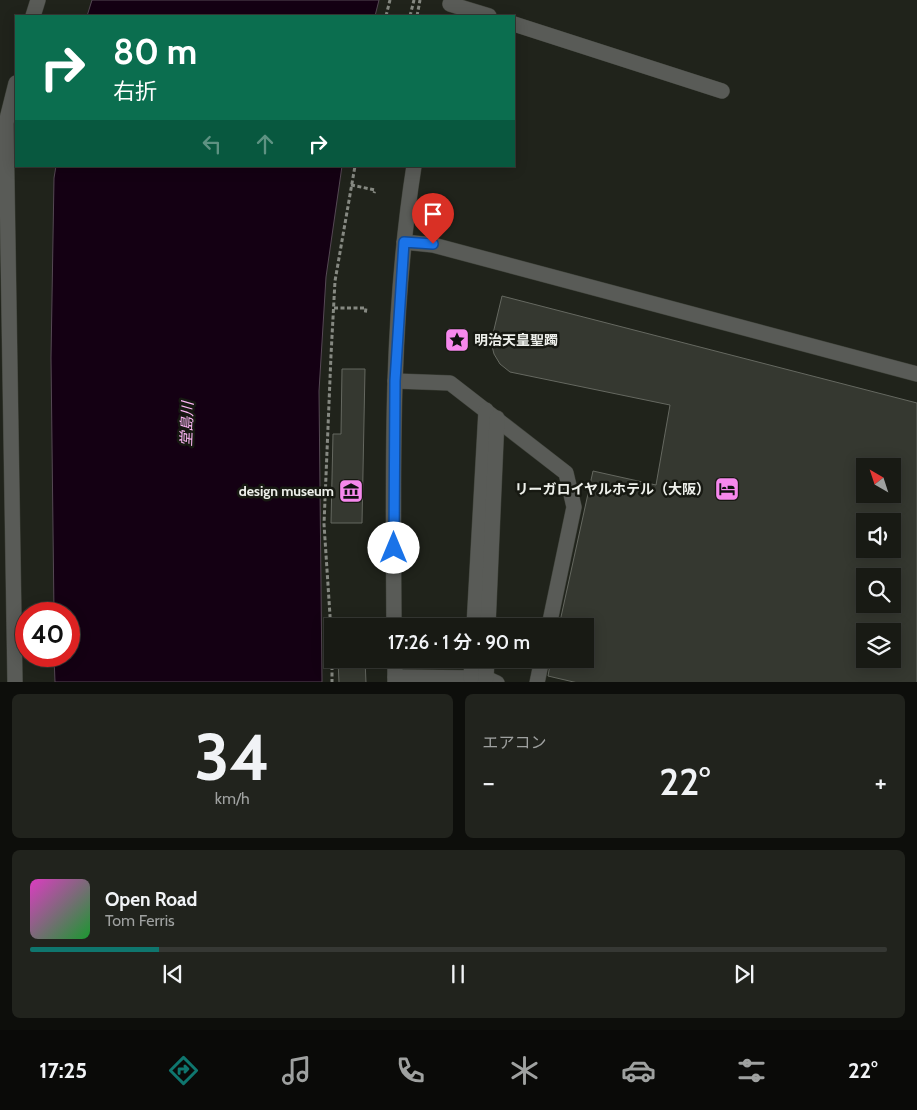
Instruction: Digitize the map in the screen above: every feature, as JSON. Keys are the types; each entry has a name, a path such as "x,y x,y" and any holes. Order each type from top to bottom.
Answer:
{"street":[{"path":"34,15 38,0"},
{"path":"449,7 484,15"},
{"path":"515,24 722,91"},
{"path":"15,86 3,123 15,682"},
{"path":"394,618 395,381 404,242 414,167"},
{"path":"404,242 433,244 917,374"},
{"path":"395,381 450,383 566,472 574,506 551,618"},
{"path":"475,618 491,414"},
{"path":"488,618 491,414"},
{"path":"478,668 485,680"},
{"path":"537,682 540,668"},
{"path":"395,680 485,680"}],"path":[{"path":"386,15 390,0"},
{"path":"410,15 414,0"},
{"path":"417,15 420,0"},
{"path":"332,682 332,646 324,524 335,281 354,167"},
{"path":"351,185 375,190 374,193"},
{"path":"334,308 366,308 365,315"}],"water":[{"path":"92,0 379,0 375,15 87,15"},
{"name":"堂島川","path":"56,167 342,167 326,277 319,391 322,682 55,682 54,667 80,667 80,602 54,602 51,358 54,178"}],"building":[{"name":"リーガロイヤルホテル（大阪）","path":"502,296 917,403 917,682 574,682 548,676 549,668 594,668 594,618 561,618 593,471 656,485 670,405 510,372 500,364 494,354 491,342"},
{"path":"342,369 365,369 362,523 331,523 333,434 341,434"},
{"path":"338,668 365,668 366,682 339,682"}],"place":[{"name":"明治天皇聖躅","path":"457,340"},
{"name":"リーガロイヤルホテル（大阪）","path":"727,489"},
{"name":"design museum","path":"351,491"}],"route":[{"path":"394,548 395,381 404,242 433,244"}]}
